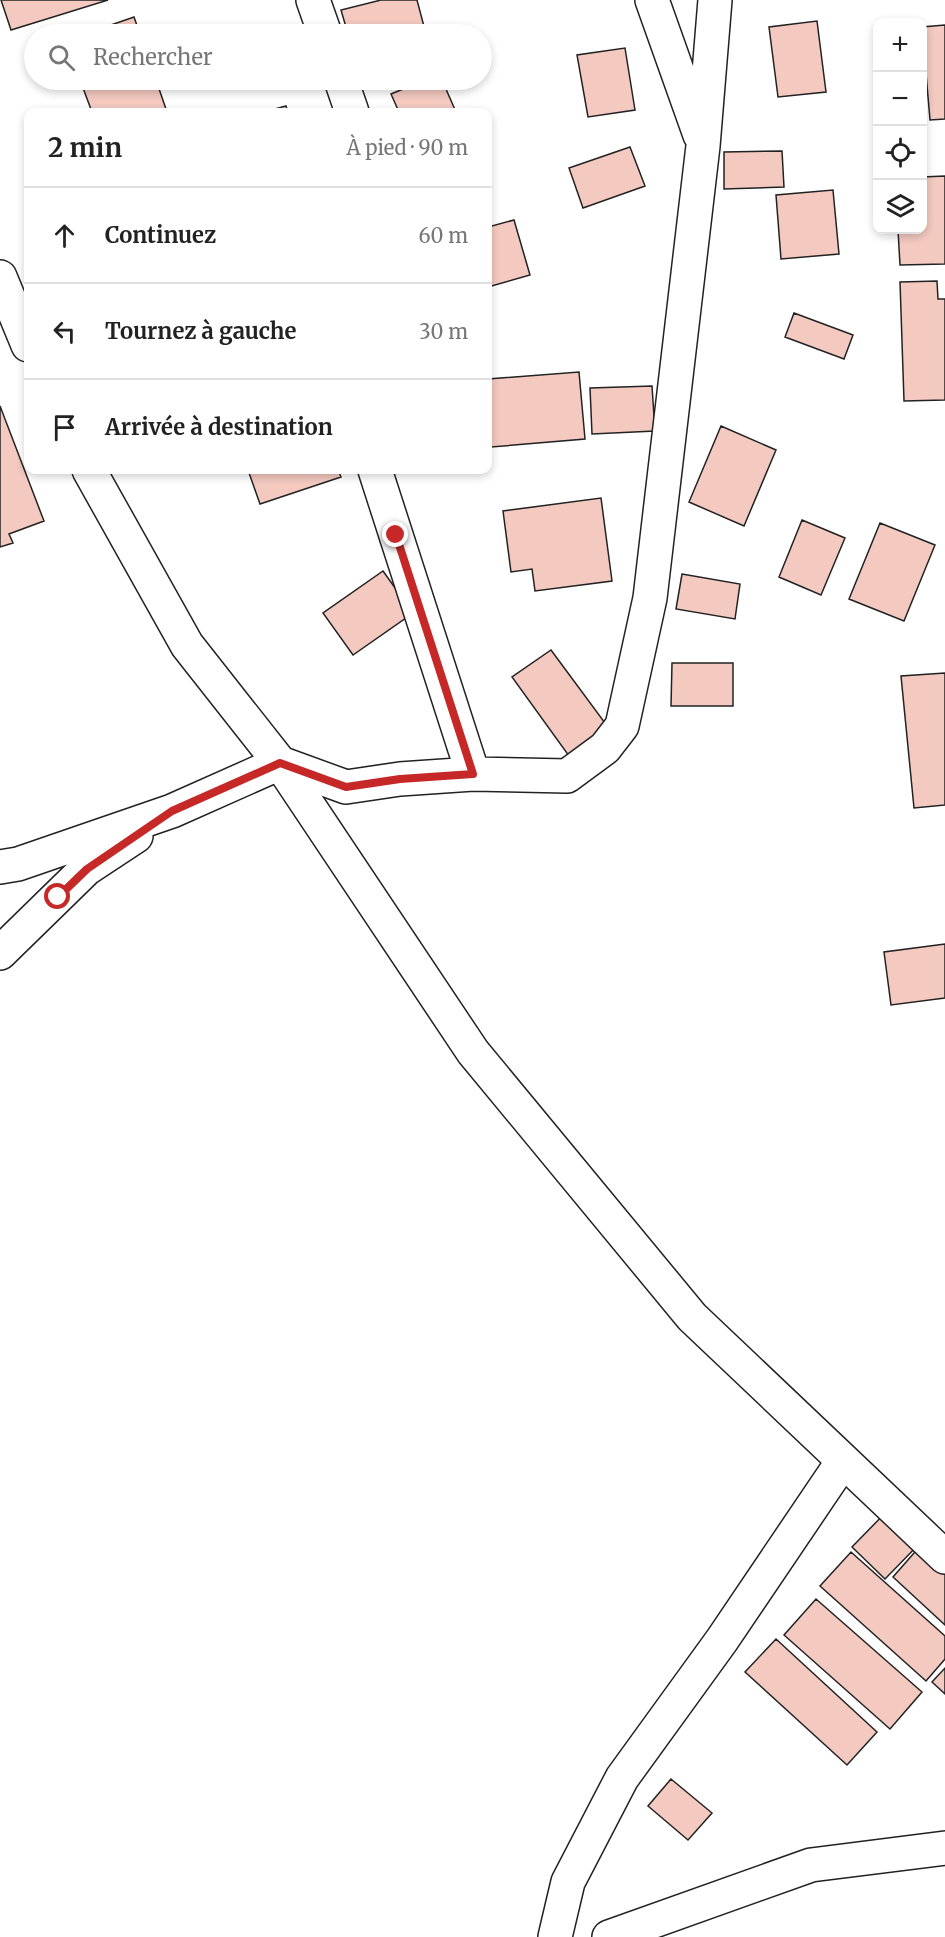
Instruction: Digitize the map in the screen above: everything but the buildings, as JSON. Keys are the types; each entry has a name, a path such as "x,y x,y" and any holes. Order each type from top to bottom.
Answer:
{"main road":[{"path":"313,0 321,24"},
{"path":"652,0 703,146"},
{"path":"0,867 18,864 172,811 280,763 346,787 400,779 473,774 567,776 605,748 622,726 650,598 703,146 715,0"},
{"path":"344,90 350,108"},
{"path":"0,277 24,335"},
{"path":"91,474 187,645 280,763 473,1052 692,1317 945,1557"},
{"path":"376,474 473,774"},
{"path":"0,953 87,869 172,811"},
{"path":"555,1937 568,1882 622,1779 722,1640 843,1461"},
{"path":"609,1937 811,1865 945,1848"}],"route":[{"path":"58,897 87,869 172,811 280,763 346,787 400,779 473,774 396,535"}]}
